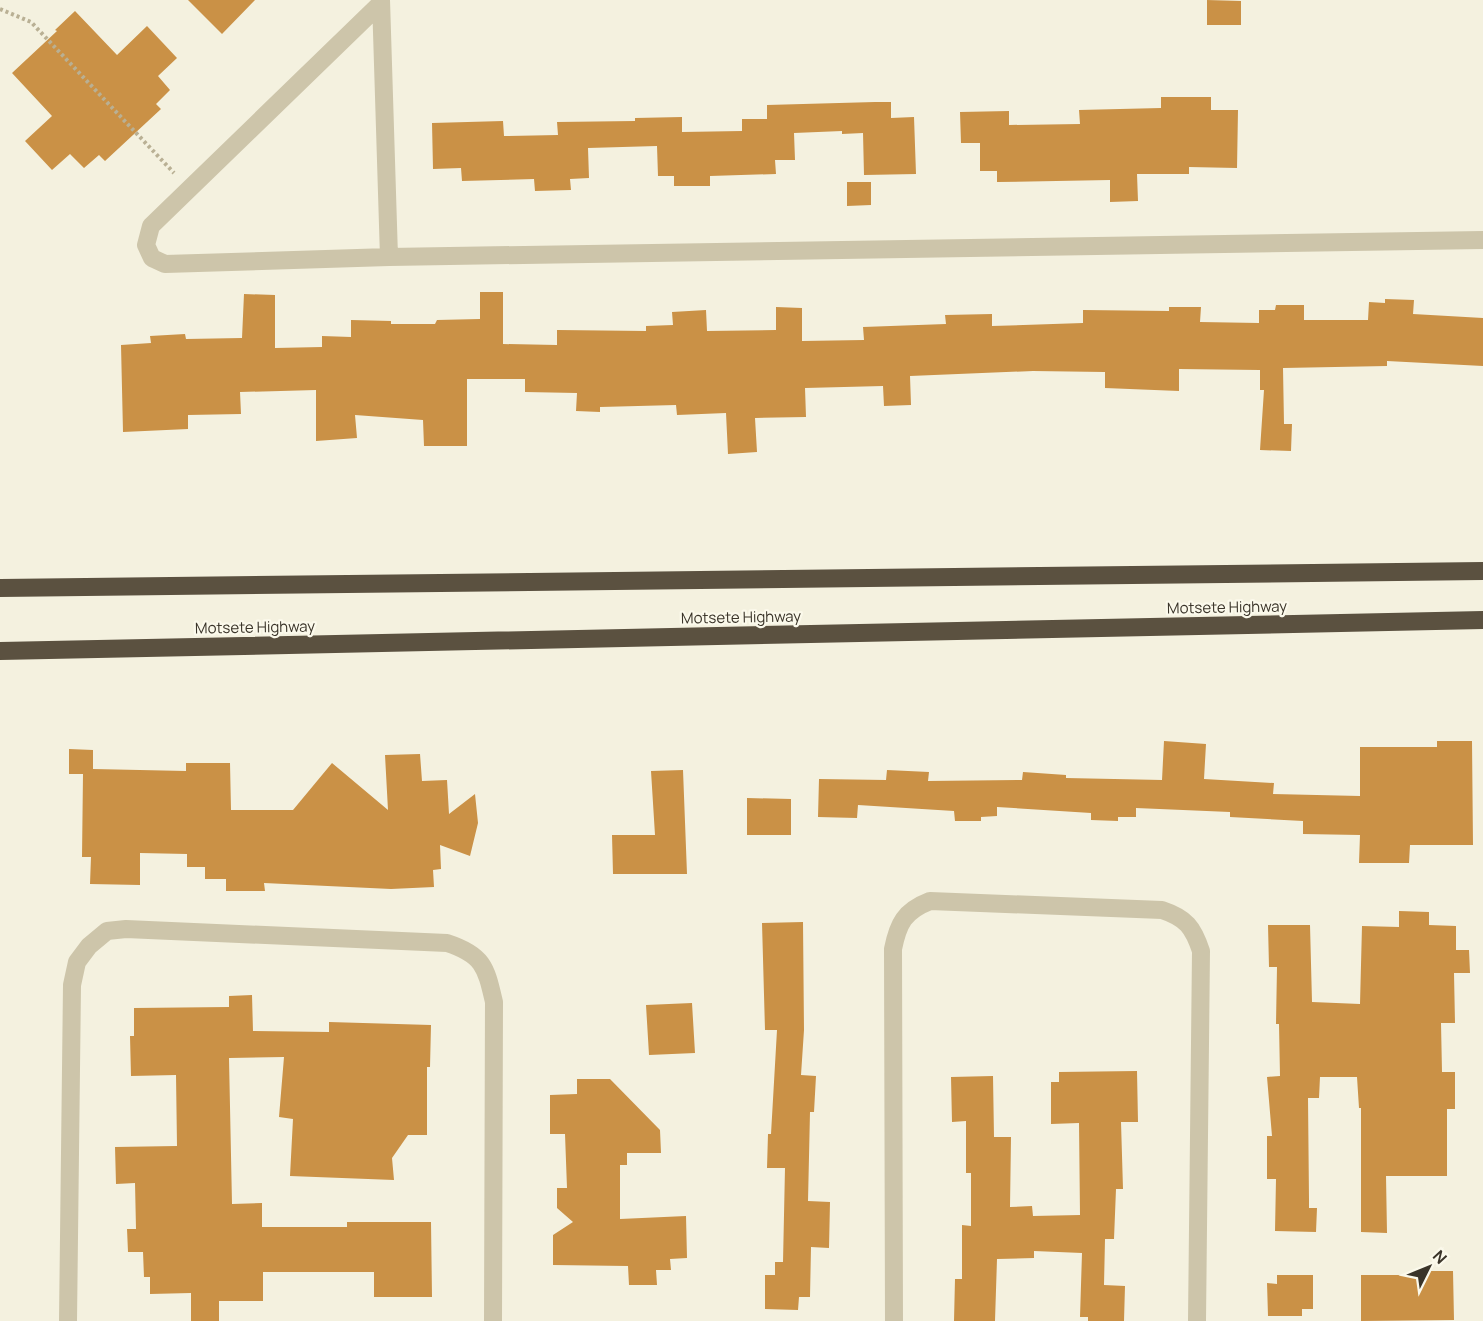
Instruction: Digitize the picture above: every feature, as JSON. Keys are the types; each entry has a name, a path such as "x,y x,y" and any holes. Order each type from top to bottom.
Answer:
{"highway":[{"path":"0,588 1483,571"},
{"name":"Motsete Highway","path":"0,651 1483,620"}],"street":[{"path":"381,1 151,226 146,245 152,258 165,264 389,257 1483,240"},
{"path":"381,1 389,257"},
{"path":"894,1321 893,949 897,929 906,916 917,906 930,900 1162,910 1177,915 1190,925 1201,951 1197,1321"},
{"path":"68,1321 72,985 77,962 89,946 107,931 126,929 447,943 465,949 482,964 494,1002 493,1321"}],"path":[{"path":"0,9 31,22 189,188"}],"building":[{"path":"188,0 255,0 222,34"},
{"path":"1207,0 1241,1 1241,25 1207,25"},
{"path":"75,11 117,55 147,26 177,58 158,76 170,90 156,104 161,109 105,161 99,155 84,168 70,154 52,170 25,141 52,116 12,73"},
{"path":"1161,97 1211,97 1211,110 1238,110 1237,168 1189,167 1189,174 1137,174 1138,201 1110,202 1110,180 997,182 997,171 980,171 980,143 961,143 960,112 1009,111 1009,125 1080,124 1079,110 1161,108"},
{"path":"891,102 891,118 914,117 916,174 864,175 863,133 842,134 842,131 794,133 795,160 775,160 776,174 710,176 710,186 674,186 674,176 658,176 657,146 588,148 589,178 570,179 571,190 535,191 534,179 462,181 461,168 433,169 432,123 503,121 504,136 558,135 557,122 635,121 635,118 682,117 682,132 742,131 742,119 767,119 767,105"},
{"path":"847,182 871,182 871,205 847,206"},
{"path":"480,292 503,292 503,344 557,345 557,330 646,331 646,326 673,325 672,312 706,310 707,331 776,330 776,307 802,308 802,341 864,340 863,327 946,324 945,315 992,314 992,326 1083,323 1083,310 1169,311 1169,307 1201,307 1200,322 1259,323 1259,310 1275,310 1276,305 1304,305 1304,320 1368,320 1369,302 1385,303 1385,299 1414,300 1413,314 1483,318 1483,366 1387,361 1387,366 1283,368 1284,424 1292,424 1291,451 1260,450 1264,390 1260,390 1260,370 1179,369 1179,391 1105,388 1105,372 1033,371 910,376 911,405 884,406 883,386 805,388 806,417 755,418 757,452 728,454 726,413 677,415 676,405 600,407 600,412 576,411 577,393 525,392 525,379 467,379 467,446 424,446 423,420 355,415 357,438 316,441 316,390 240,392 241,414 188,415 188,429 123,432 121,345 151,343 150,336 185,334 186,339 242,338 244,294 275,295 275,348 322,347 322,336 351,337 351,320 391,321 391,324 435,324 437,320 480,319"},
{"path":"1164,741 1206,744 1204,779 1274,783 1273,794 1360,796 1360,747 1437,747 1437,741 1472,741 1473,845 1410,845 1409,863 1359,863 1360,835 1303,834 1303,821 1230,817 1230,812 1136,808 1136,817 1118,817 1118,821 1091,820 1091,813 997,807 997,816 981,817 981,821 955,821 954,811 858,805 857,818 818,817 819,779 886,780 887,770 929,772 928,781 1022,780 1023,772 1066,775 1066,778 1162,780"},
{"path":"69,749 93,750 93,769 186,771 186,763 230,763 231,810 293,810 332,763 388,810 385,755 420,754 422,781 447,780 449,814 475,794 478,823 470,856 440,845 441,869 433,870 434,887 391,889 264,883 265,891 226,891 226,879 205,879 205,867 187,867 187,854 140,853 140,885 90,884 91,857 82,857 83,774 69,774"},
{"path":"683,770 687,874 613,874 612,835 655,835 651,771"},
{"path":"747,798 791,799 791,835 747,835"},
{"path":"1399,911 1429,912 1429,925 1456,926 1456,950 1469,950 1470,973 1454,973 1455,1023 1441,1023 1442,1072 1455,1072 1455,1109 1447,1109 1447,1176 1386,1176 1387,1233 1361,1232 1361,1108 1359,1108 1357,1077 1320,1077 1319,1098 1308,1098 1309,1208 1317,1208 1316,1232 1275,1231 1276,1179 1267,1179 1267,1136 1272,1136 1267,1077 1280,1076 1279,1024 1276,1024 1277,967 1269,967 1268,925 1310,925 1312,1002 1360,1004 1362,926 1399,927"},
{"path":"803,922 804,1030 801,1075 816,1076 814,1112 810,1112 808,1201 830,1202 829,1248 811,1247 810,1297 799,1297 798,1310 765,1309 765,1275 775,1275 775,1262 783,1262 785,1168 767,1168 777,1030 765,1030 762,923"},
{"path":"252,995 253,1031 329,1032 329,1022 431,1025 430,1067 427,1067 427,1135 408,1135 392,1158 394,1180 290,1176 293,1119 279,1117 284,1057 229,1058 232,1204 262,1203 262,1227 347,1227 347,1222 431,1222 432,1297 374,1297 374,1272 263,1272 263,1301 219,1301 219,1321 191,1321 191,1293 150,1294 150,1277 144,1277 143,1252 128,1252 127,1229 136,1229 135,1183 116,1184 115,1147 177,1146 176,1075 131,1076 130,1036 134,1036 134,1008 229,1007 229,996"},
{"path":"692,1003 695,1053 649,1055 646,1005"},
{"path":"1137,1071 1138,1122 1121,1122 1123,1189 1116,1189 1114,1239 1105,1239 1104,1285 1125,1286 1124,1321 1088,1321 1088,1317 1080,1317 1082,1253 1034,1251 1034,1258 997,1259 995,1321 954,1321 955,1279 962,1279 962,1225 971,1226 971,1173 966,1173 966,1121 952,1122 951,1077 993,1076 994,1137 1011,1137 1010,1207 1032,1206 1033,1216 1080,1215 1079,1123 1051,1124 1051,1082 1059,1082 1059,1072"},
{"path":"577,1079 610,1079 660,1130 661,1153 627,1153 627,1165 620,1165 620,1219 686,1216 687,1258 670,1259 671,1270 656,1270 657,1285 629,1285 628,1266 553,1265 553,1235 573,1222 557,1208 557,1188 567,1188 565,1134 550,1134 550,1095 577,1094"},
{"path":"1416,1271 1453,1271 1454,1320 1361,1321 1361,1275 1415,1275"},
{"path":"1277,1275 1313,1275 1313,1309 1302,1309 1302,1316 1268,1316 1267,1283 1277,1284"}]}
